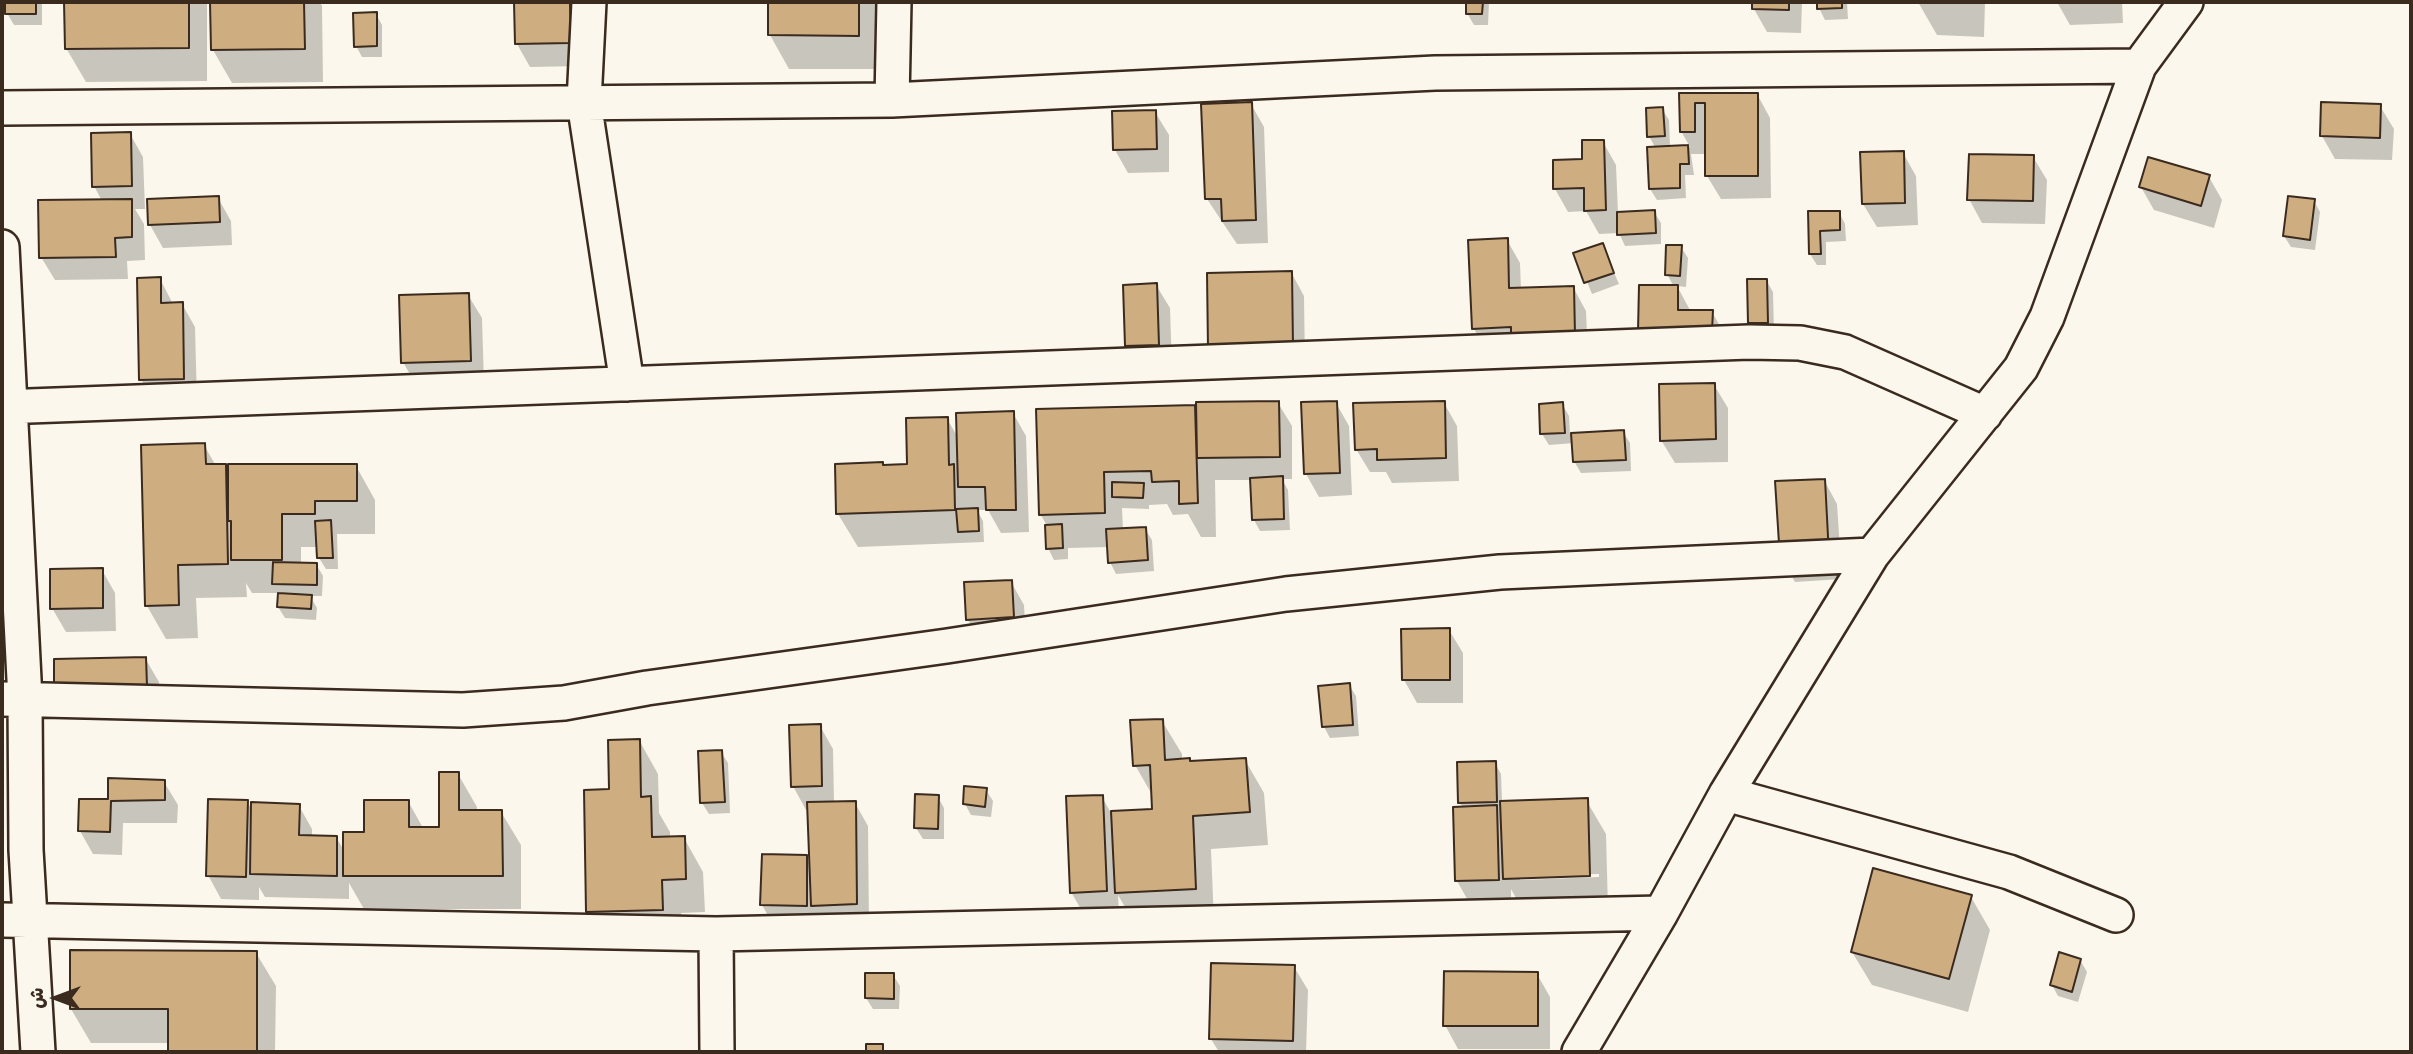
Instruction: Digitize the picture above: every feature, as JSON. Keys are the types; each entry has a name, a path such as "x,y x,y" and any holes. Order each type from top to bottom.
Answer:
{"street":[{"path":"589,2 584,102 627,384"},
{"path":"892,100 894,2"},
{"path":"1579,1052 1661,913 1726,794 1872,555 2021,368 2047,317 2139,66 2186,2"},
{"path":"2,108 892,100 1435,73 2139,66"},
{"path":"2,247 13,699 26,850 16,920 38,1052"},
{"path":"6,407 1749,342 1787,343 1845,352 1985,414"},
{"path":"13,699 463,710 564,703 1286,594 1500,572 1872,555"},
{"path":"1726,794 2009,872 2116,915"},
{"path":"16,920 716,934 1661,913"},
{"path":"716,934 717,1052"}],"building":[{"path":"5,2 36,2 36,14 5,14"},
{"path":"64,2 189,2 189,48 65,49"},
{"path":"210,2 304,2 305,49 211,50"},
{"path":"514,2 570,2 571,43 515,44"},
{"path":"768,2 859,2 859,36 768,35"},
{"path":"1466,2 1483,2 1482,14 1466,14"},
{"path":"1752,2 1789,2 1789,10 1752,9"},
{"path":"1817,2 1842,2 1842,8 1817,9"},
{"path":"377,12 377,46 354,47 353,13"},
{"path":"1679,93 1758,93 1758,176 1705,176 1705,103 1695,103 1695,132 1680,132"},
{"path":"1252,102 1256,220 1222,221 1221,199 1205,199 1201,104"},
{"path":"2321,102 2381,104 2380,138 2320,136"},
{"path":"1663,107 1665,136 1647,137 1646,108"},
{"path":"1156,110 1157,149 1113,150 1112,111"},
{"path":"131,132 132,186 92,187 91,133"},
{"path":"1582,140 1604,140 1606,210 1584,211 1584,188 1553,189 1553,160 1582,159"},
{"path":"1688,145 1689,164 1680,164 1680,188 1649,189 1647,147"},
{"path":"1904,151 1905,203 1862,204 1860,152"},
{"path":"1969,154 2034,155 2033,201 1967,200"},
{"path":"2148,157 2210,175 2201,206 2139,187"},
{"path":"219,196 220,222 148,225 147,199"},
{"path":"2288,196 2315,199 2310,240 2283,236"},
{"path":"132,199 132,237 115,238 116,257 39,258 38,200"},
{"path":"1655,210 1656,233 1617,235 1617,212"},
{"path":"1808,211 1840,211 1840,230 1820,231 1821,254 1809,254"},
{"path":"1508,238 1509,288 1574,286 1575,335 1511,338 1511,327 1472,329 1468,240"},
{"path":"1603,243 1614,273 1584,283 1573,253"},
{"path":"1666,245 1682,245 1680,276 1665,275"},
{"path":"1292,271 1293,347 1208,349 1207,273"},
{"path":"161,277 161,303 183,302 184,379 139,380 137,278"},
{"path":"1747,279 1767,279 1768,323 1748,323"},
{"path":"1157,283 1159,345 1125,346 1123,285"},
{"path":"1639,285 1678,285 1678,310 1713,310 1712,332 1638,331"},
{"path":"469,293 471,361 401,363 399,295"},
{"path":"1715,383 1716,439 1660,441 1659,384"},
{"path":"1279,401 1280,457 1197,458 1196,402"},
{"path":"1337,401 1340,473 1304,474 1301,402"},
{"path":"1445,401 1446,458 1377,460 1377,449 1355,450 1353,403"},
{"path":"1563,402 1565,433 1540,434 1539,404"},
{"path":"1195,405 1198,503 1179,504 1179,481 1152,482 1151,471 1104,472 1105,513 1039,515 1036,409"},
{"path":"1014,411 1016,510 986,510 985,487 958,487 956,413"},
{"path":"948,417 949,465 954,464 955,510 836,514 835,464 907,464 906,418"},
{"path":"1624,430 1626,460 1573,462 1571,433"},
{"path":"205,443 206,464 226,464 228,564 178,565 179,605 145,606 141,445"},
{"path":"228,464 357,464 357,501 315,501 315,514 282,514 282,560 231,560"},
{"path":"1283,476 1284,519 1252,520 1250,478"},
{"path":"1825,479 1829,556 1780,559 1775,481"},
{"path":"1112,482 1144,483 1143,498 1112,497"},
{"path":"978,508 979,531 958,532 956,509"},
{"path":"331,520 333,558 317,558 315,521"},
{"path":"1062,524 1063,548 1046,549 1045,525"},
{"path":"1146,527 1148,560 1108,563 1106,529"},
{"path":"273,562 317,563 317,585 272,584"},
{"path":"103,568 103,608 50,609 50,569"},
{"path":"1012,580 1014,617 966,620 964,582"},
{"path":"278,593 312,595 311,609 277,607"},
{"path":"1450,628 1450,680 1402,680 1401,629"},
{"path":"146,657 147,686 54,688 54,659"},
{"path":"1350,683 1353,725 1322,727 1318,686"},
{"path":"1163,719 1165,760 1246,758 1250,812 1193,816 1196,889 1115,893 1111,811 1152,809 1150,765 1133,766 1130,720"},
{"path":"821,724 822,786 791,787 789,725"},
{"path":"640,739 641,797 651,796 652,837 685,836 686,879 662,880 663,910 586,912 584,790 609,789 608,740"},
{"path":"722,750 725,802 700,803 698,751"},
{"path":"1496,761 1497,802 1458,803 1457,762"},
{"path":"439,772 459,772 459,810 502,810 503,876 343,876 343,832 364,832 364,800 409,800 409,827 439,827"},
{"path":"108,778 165,780 165,800 111,801 110,832 78,831 79,799 108,799"},
{"path":"964,786 987,788 985,807 963,804"},
{"path":"915,794 939,795 938,829 914,828"},
{"path":"1103,795 1107,891 1070,893 1066,796"},
{"path":"1588,798 1590,876 1503,879 1500,801"},
{"path":"208,799 248,800 246,877 206,876"},
{"path":"856,801 857,904 811,906 807,802"},
{"path":"251,802 300,804 299,835 337,836 337,876 250,874"},
{"path":"1497,805 1499,880 1455,881 1453,807"},
{"path":"762,854 807,855 807,906 760,905"},
{"path":"1873,868 1972,895 1949,979 1851,952"},
{"path":"70,950 257,951 257,1052 168,1052 168,1009 70,1009"},
{"path":"2059,952 2081,959 2072,992 2050,985"},
{"path":"1211,963 1295,965 1293,1041 1209,1039"},
{"path":"1444,971 1538,972 1538,1026 1443,1026"},
{"path":"865,973 894,973 894,999 865,998"},
{"path":"866,1044 883,1044 883,1052 866,1052"}]}
